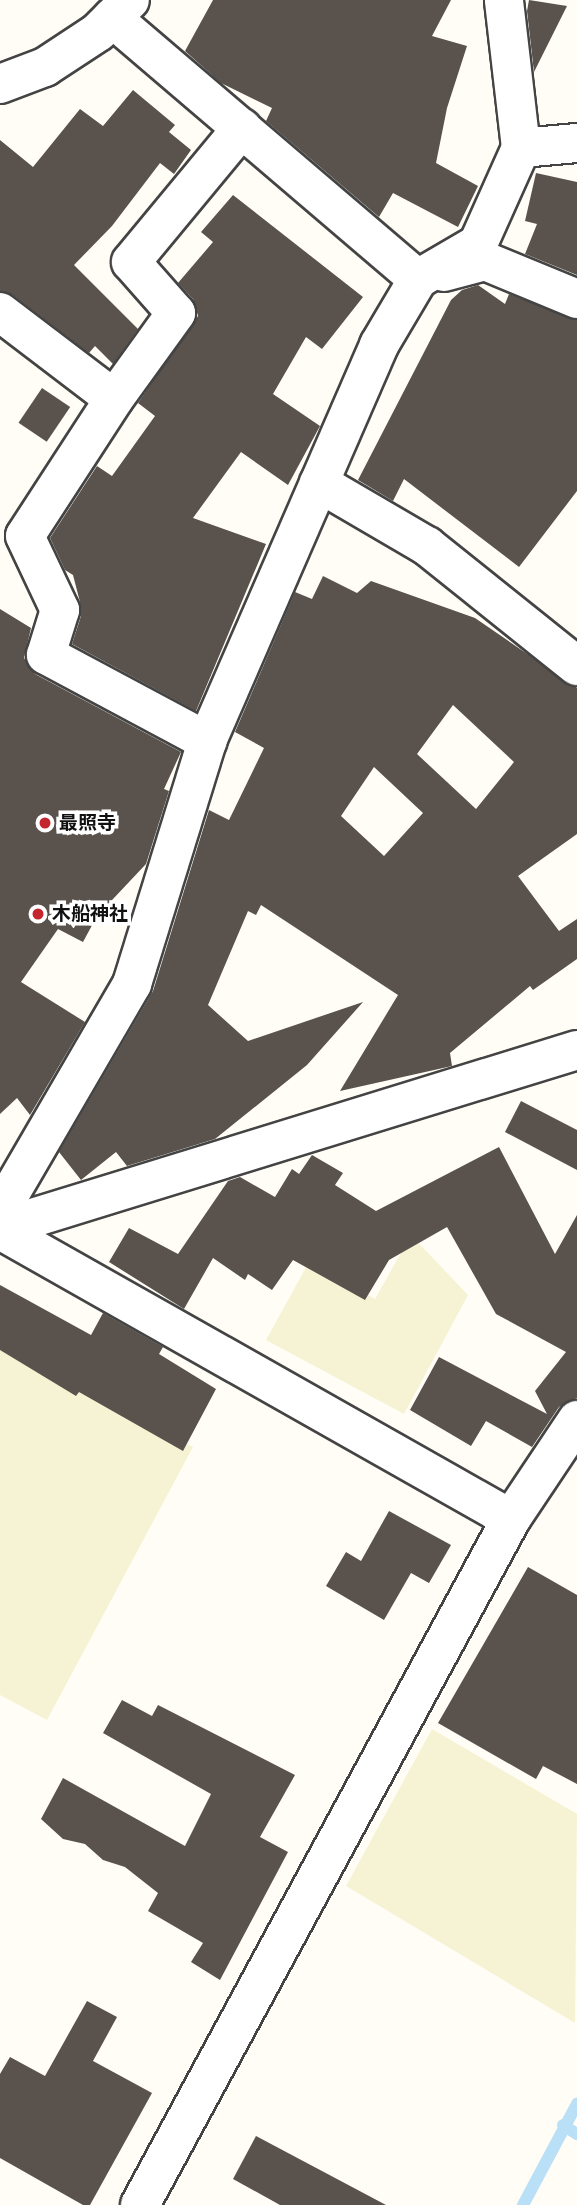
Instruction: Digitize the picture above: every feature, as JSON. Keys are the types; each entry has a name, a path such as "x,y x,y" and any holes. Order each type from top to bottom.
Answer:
{"street":[{"path":"0,1222 7,1199 132,984 207,741 379,345 418,279 478,244 521,148 504,0"},
{"path":"0,84 45,67 121,9 242,128 418,279"},
{"path":"207,741 46,655 60,610 25,536 114,399 176,313 131,262 242,128"},
{"path":"521,148 577,143"},
{"path":"418,279 485,261 577,299"},
{"path":"0,312 114,399"},
{"path":"319,483 426,546 577,666"},
{"path":"0,1229 577,1050"},
{"path":"0,1229 511,1519"},
{"path":"140,2205 511,1519 577,1420"}],"shaded area":[{"path":"411,1235 468,1295 404,1414 266,1340 309,1262 375,1299"},
{"path":"0,1342 193,1447 47,1720 0,1695"},
{"path":"432,1729 577,1814 575,2023 346,1886"}],"building":[{"path":"213,0 451,0 432,36 467,46 447,108 436,163 478,186 458,227 393,193 379,217 266,121 272,108 221,83 185,51"},
{"path":"529,0 567,6 534,72 527,11"},
{"path":"133,90 175,125 169,132 191,150 174,174 160,163 112,226 74,265 138,329 113,364 95,346 89,353 13,295 0,291 0,140 33,167 80,109 103,126"},
{"path":"536,173 577,182 577,275 525,254 537,224 525,221"},
{"path":"233,195 363,297 322,349 306,337 273,394 320,426 288,485 241,452 193,518 266,544 196,711 72,644 81,616 80,602 73,575 65,570 50,538 97,466 112,476 155,416 138,403 198,316 193,299 178,283 213,242 201,232"},
{"path":"478,285 505,304 509,294 577,320 577,491 519,567 404,479 393,501 358,480 451,300 462,290"},
{"path":"42,388 70,407 47,442 19,423"},
{"path":"323,576 357,593 371,581 475,618 577,688 577,834 518,876 559,931 577,919 577,959 533,990 530,986 450,1053 452,1066 340,1091 398,995 261,905 256,915 248,911 208,1005 248,1041 363,1002 307,1065 215,1139 127,1166 116,1152 81,1180 59,1152 153,991 209,810 229,820 264,748 235,732 295,592 312,599","holes":["453,705 514,762 476,809 417,754","374,767 423,813 384,856 341,816"]},
{"path":"0,609 31,628 24,658 35,674 181,752 164,789 169,791 146,864 97,916 83,942 58,929 21,982 85,1022 30,1115 17,1098 0,1114"},
{"path":"521,1101 577,1130 577,1170 505,1132"},
{"path":"499,1147 555,1254 577,1215 577,1398 559,1407 532,1447 486,1421 471,1446 410,1410 439,1357 547,1414 535,1391 566,1352 496,1314 447,1227 389,1260 365,1300 293,1260 272,1290 248,1274 245,1280 213,1258 184,1309 109,1262 129,1228 178,1254 228,1181 240,1177 275,1197 292,1169 299,1174 312,1155 343,1173 335,1185 376,1211"},
{"path":"0,1285 91,1335 103,1313 163,1347 159,1354 216,1389 183,1451 79,1392 76,1396 0,1350"},
{"path":"389,1511 451,1545 429,1583 411,1573 384,1620 326,1586 346,1552 361,1561"},
{"path":"528,1567 577,1595 577,1784 543,1766 536,1779 438,1723"},
{"path":"122,1700 152,1716 158,1705 295,1775 260,1837 288,1852 220,1980 191,1962 203,1943 148,1911 158,1893 125,1867 103,1860 85,1844 63,1839 41,1819 63,1778 185,1846 211,1794 103,1733"},
{"path":"87,2001 117,2017 93,2061 152,2093 90,2205 83,2205 0,2158 0,2074 10,2057 45,2076"},
{"path":"256,2136 386,2205 280,2205 233,2179"}],"waterway":[{"path":"523,2205 577,2104"},
{"path":"563,2125 577,2134"}],"place":[{"name":"最照寺","path":"45,823"},
{"name":"木船神社","path":"38,914"}]}
